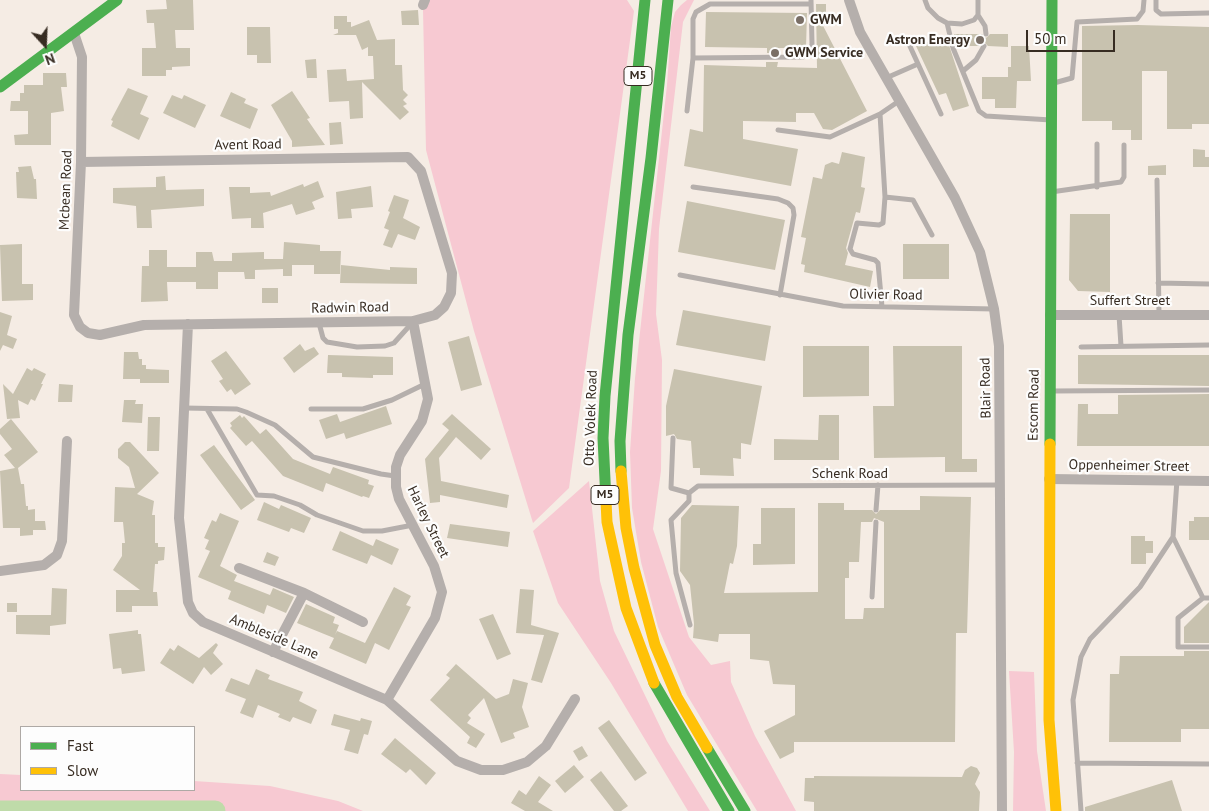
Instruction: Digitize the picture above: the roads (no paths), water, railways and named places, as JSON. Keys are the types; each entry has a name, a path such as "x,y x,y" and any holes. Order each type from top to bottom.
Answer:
{"main road":[{"path":"0,87 117,0"},
{"name":"Otto Volek Road","path":"645,0 632,152 610,336 605,396 603,438 607,522 626,608 651,677 729,811"},
{"name":"M5","path":"668,0 622,397 620,441 622,495 634,568 655,645 677,697 745,811"},
{"name":"Escom Road","path":"1052,0 1049,720 1056,811"}],"street":[{"name":"Blair Road","path":"849,0 860,32 954,198 980,252 994,309 1000,346 1002,811"},
{"name":"Mcbean Road","path":"74,33 82,57 81,162 74,315 80,327 88,333 100,334"},
{"name":"Avent Road","path":"81,162 400,156 414,162"},
{"name":"Radwin Road","path":"100,334 144,325 413,321 435,315 444,307 451,293 452,273 421,171 414,162"},
{"name":"Suffert Street","path":"1050,315 1209,315"},
{"name":"Harley Street","path":"387,700 436,618 440,604 440,580 399,499 395,476 400,455 427,410 427,383 413,321"},
{"name":"Ambleside Lane","path":"188,324 179,518 188,602 193,613 203,622 387,700 457,762 480,770 513,767 527,762 546,746 575,698"},
{"path":"0,571 33,567 52,561 57,555 62,541 67,441"},
{"name":"Oppenheimer Street","path":"1049,479 1209,481"},
{"path":"239,568 304,593 363,622"},
{"path":"273,652 304,593"}],"lane":[{"path":"925,0 934,14 948,23 962,24 974,20 978,15"},
{"path":"978,0 978,15 985,26 986,34"},
{"path":"1051,83 1072,78 1077,22 1137,19 1143,11 1144,0"},
{"path":"1156,0 1156,10 1161,14 1209,13"},
{"path":"687,111 693,58 693,19 696,12 710,4 811,2 812,44 810,52 803,57 693,58"},
{"path":"948,23 953,48 980,111 988,118 1051,120"},
{"path":"908,42 941,114"},
{"path":"963,71 976,60 984,46"},
{"path":"886,78 918,64"},
{"path":"778,130 830,137 880,114 899,101"},
{"path":"880,114 886,197 883,222 879,225 857,223 850,249 853,254 875,260 878,263 882,307"},
{"path":"1097,144 1097,187"},
{"path":"1051,192 1118,184 1123,180 1124,144"},
{"path":"1157,180 1159,315"},
{"path":"693,187 778,199 788,203 793,208 794,215 780,295"},
{"path":"886,197 913,200 932,235"},
{"name":"Olivier Road","path":"680,275 843,306 994,309"},
{"path":"1158,283 1209,284"},
{"path":"1119,315 1121,346"},
{"path":"319,322 323,338 327,342 373,348 394,343 413,321"},
{"path":"1081,347 1209,345"},
{"path":"311,409 363,409 392,400 427,383"},
{"path":"1050,390 1209,390"},
{"path":"184,408 237,409 274,425 314,457 395,476"},
{"path":"207,409 217,429 258,495 274,496 300,505 318,515 364,531 382,531 413,525"},
{"path":"673,438 671,488 689,492 689,501 671,520 676,573 690,625"},
{"path":"1081,811 1073,700 1082,657 1090,639 1140,587 1173,537 1177,480"},
{"name":"Schenk Road","path":"689,492 698,486 1001,484"},
{"path":"876,510 878,485"},
{"path":"872,597 876,522"},
{"path":"1173,537 1206,598 1178,618 1178,647 1209,647"},
{"path":"1077,763 1209,764"}],"waterway":[{"path":"0,811 215,811"}],"place":[{"name":"GWM","path":"800,20"},
{"name":"Astron Energy","path":"980,40"},
{"name":"GWM Service","path":"775,53"}]}
